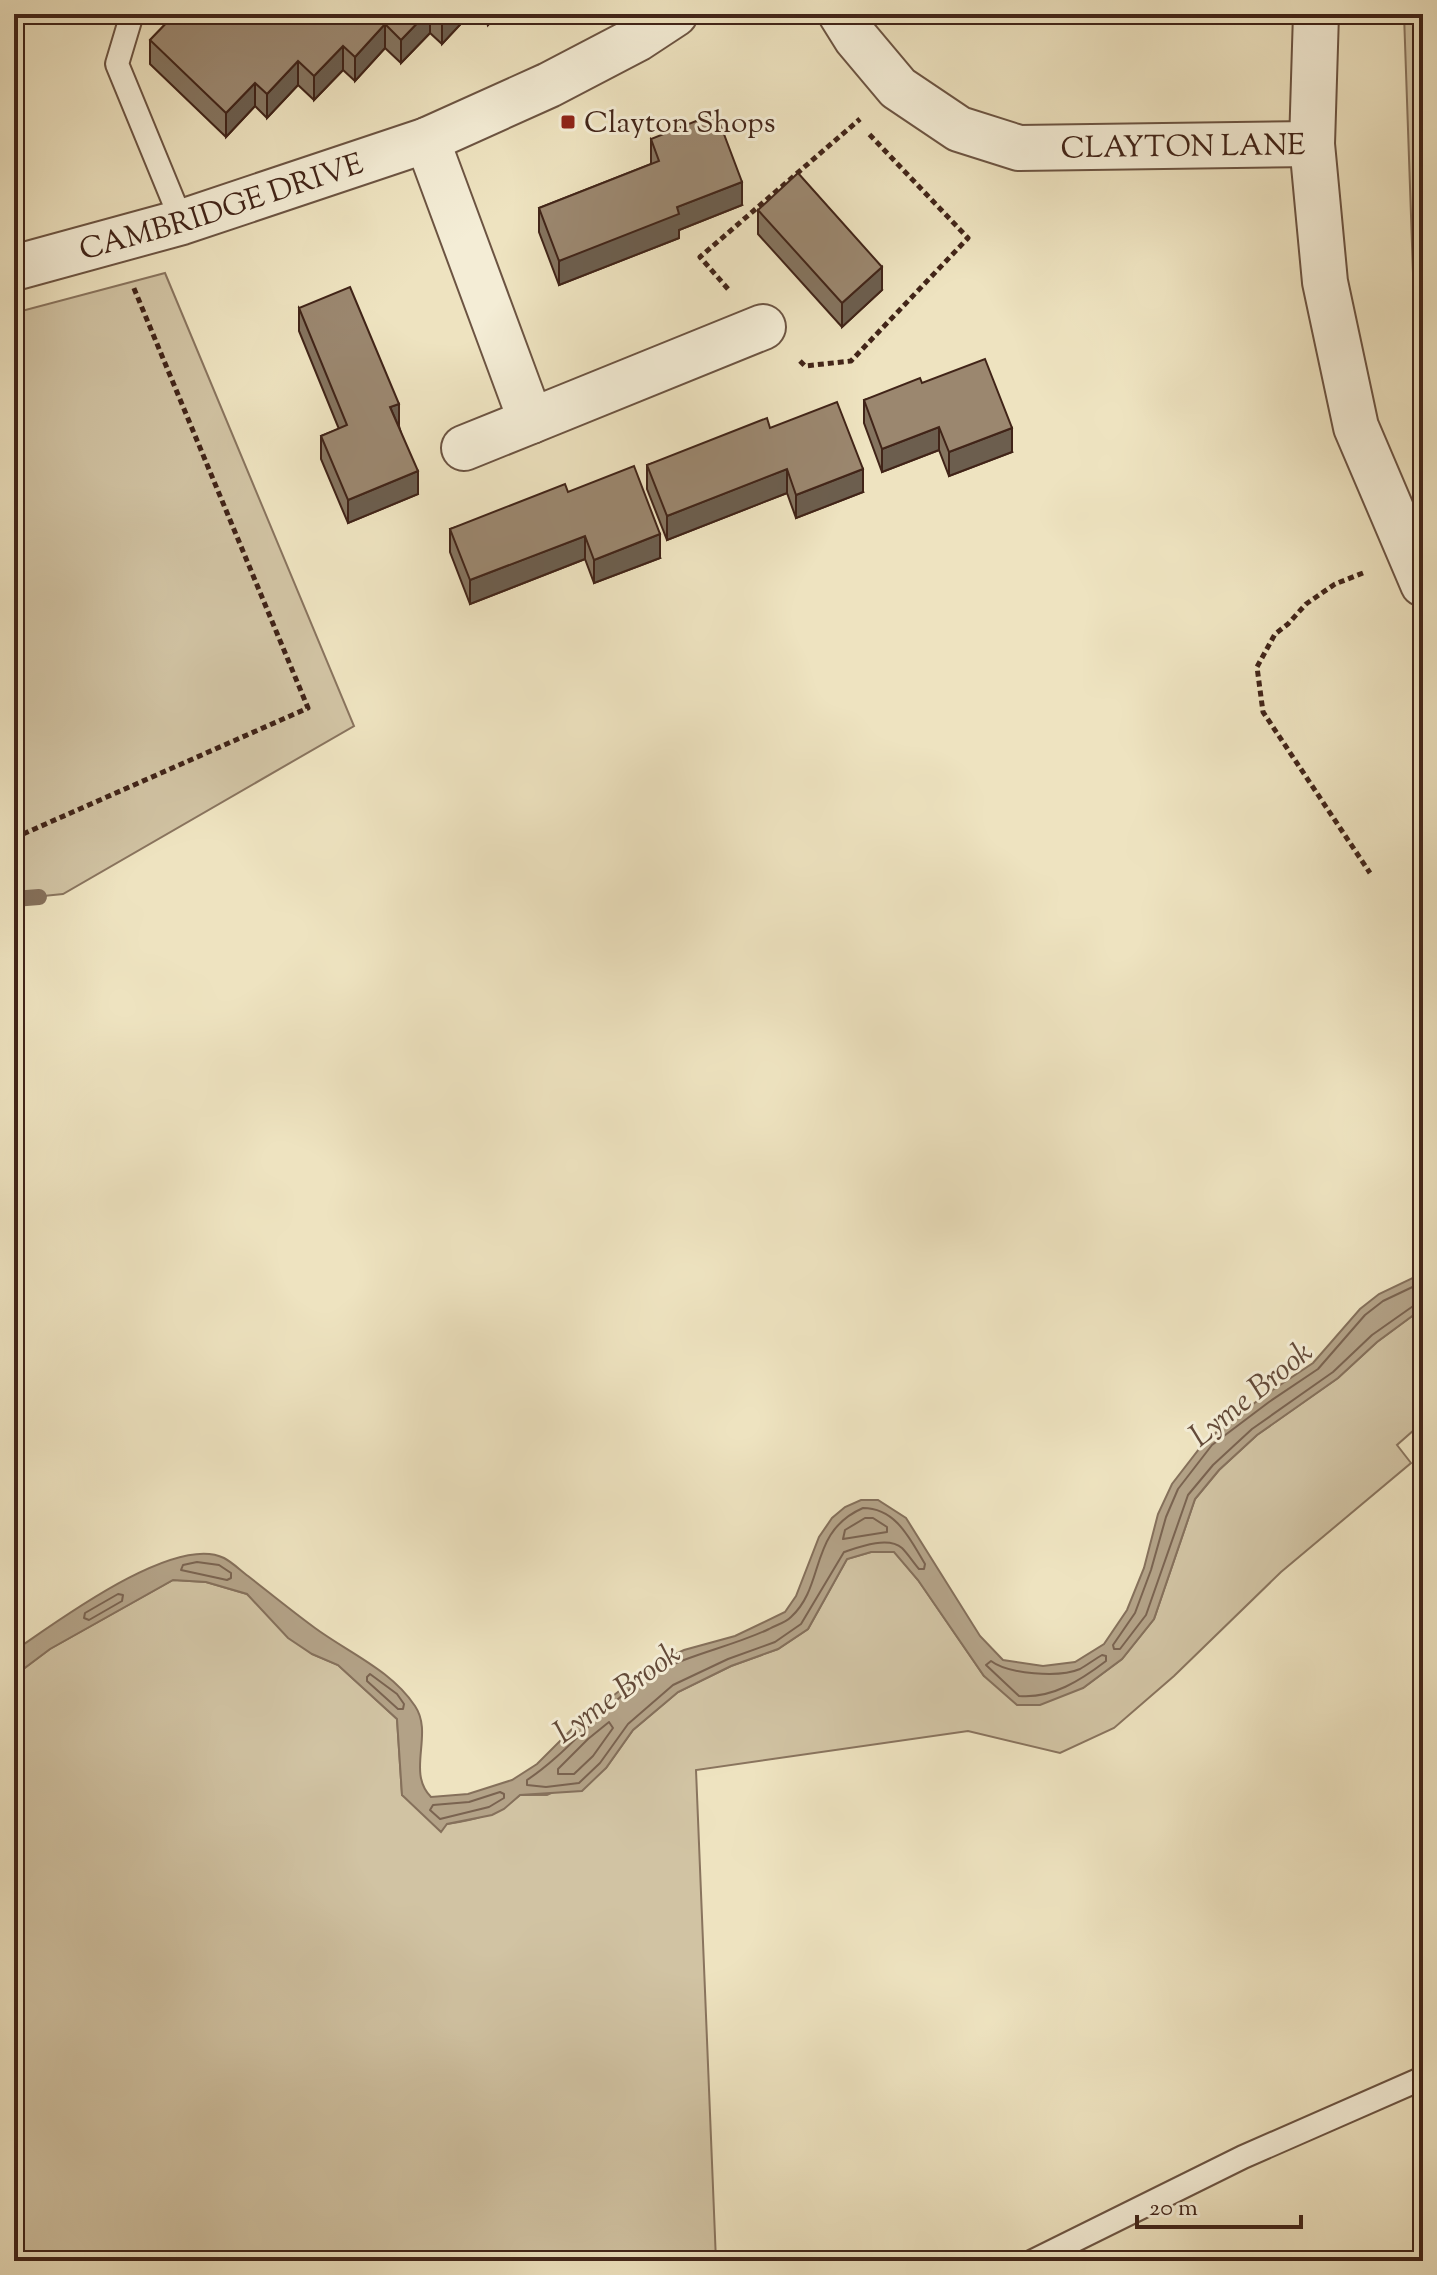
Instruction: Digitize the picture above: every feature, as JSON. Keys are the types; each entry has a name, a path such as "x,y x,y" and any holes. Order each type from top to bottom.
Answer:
{"street":[{"name":"CAMBRIDGE DRIVE","path":"14,268 182,222 427,140 549,85 637,39 675,14"},
{"name":"CLAYTON LANE","path":"841,14 856,38 898,88 959,129 1019,148 1312,144 1325,282 1356,427 1416,570"},
{"path":"1312,144 1316,14"},
{"path":"427,140 531,421"},
{"path":"464,448 763,327"}],"lane":[{"path":"132,14 117,64 182,222"},
{"path":"1033,2261 1243,2157 1423,2078"}],"path":[{"path":"857,121 968,238 851,361 805,366 763,327 700,257 857,121 898,88"},
{"path":"14,838 308,708 114,241"},
{"path":"1370,873 1263,712 1257,667 1275,634 1306,604 1335,584 1416,570"}],"shaded area":[{"path":"1404,14 1423,14 1423,336 1414,302"},
{"path":"165,273 354,726 63,894 14,899 14,313"},
{"path":"1423,1308 1423,1422 1397,1445 1411,1463 1281,1572 1174,1676 1114,1728 1060,1753 968,1731 696,1770 716,2261 14,2261 14,1676 50,1649 173,1580 206,1582 247,1594 312,1654 338,1665 397,1719 402,1795 447,1824 486,1815 520,1795 547,1795 606,1768 633,1730 678,1692 731,1666 778,1649 808,1629 847,1559 871,1552 895,1552 984,1676 1083,1688 1122,1659 1154,1619 1195,1499 1219,1470 1257,1435 1338,1378 1377,1342"}],"water":[{"path":"1423,1273 1423,1308 1377,1342 1338,1378 1257,1435 1219,1470 1195,1499 1154,1619 1122,1659 1083,1688 1040,1705 1017,1705 984,1676 918,1580 894,1552 871,1552 847,1559 808,1629 778,1649 731,1666 678,1692 633,1730 606,1768 582,1791 520,1795 492,1815 447,1824 441,1832 402,1795 397,1719 338,1665 312,1654 288,1638 247,1594 206,1582 173,1580 50,1649 14,1676 14,1651 116,1585 176,1558 203,1554 224,1558 315,1628 394,1682 415,1706 420,1717 420,1765 424,1787 431,1797 468,1794 512,1780 537,1764 575,1726 652,1665 684,1650 735,1636 785,1612 796,1596 819,1537 832,1518 845,1507 861,1500 878,1500 906,1518 980,1636 1003,1660 1043,1666 1075,1662 1104,1644 1127,1610 1144,1568 1158,1514 1172,1484 1206,1440 1313,1363 1360,1309 1379,1294"}],"building":[{"path":"175,14 426,14 401,40 385,24 355,57 343,46 314,76 298,61 267,94 255,83 226,113 150,40"},
{"path":"716,113 742,182 677,207 679,214 559,261 539,208 659,161 651,139"},
{"path":"798,173 882,267 842,303 758,210"},
{"path":"350,287 399,404 390,407 418,471 348,500 321,436 347,425 299,308"},
{"path":"985,359 1012,428 949,452 939,427 882,449 864,400 920,378 922,383"},
{"path":"837,402 863,469 796,495 787,469 667,516 647,465 767,418 770,428"},
{"path":"634,466 660,534 594,560 585,536 470,580 450,529 565,484 568,492"}],"waterway":[{"path":"14,899 39,897"}],"place":[{"name":"Clayton Shops","path":"568,122"}],"water label":[{"name":"Lyme Brook","path":"1250,1393"},
{"name":"Lyme Brook","path":"616,1692"}]}
